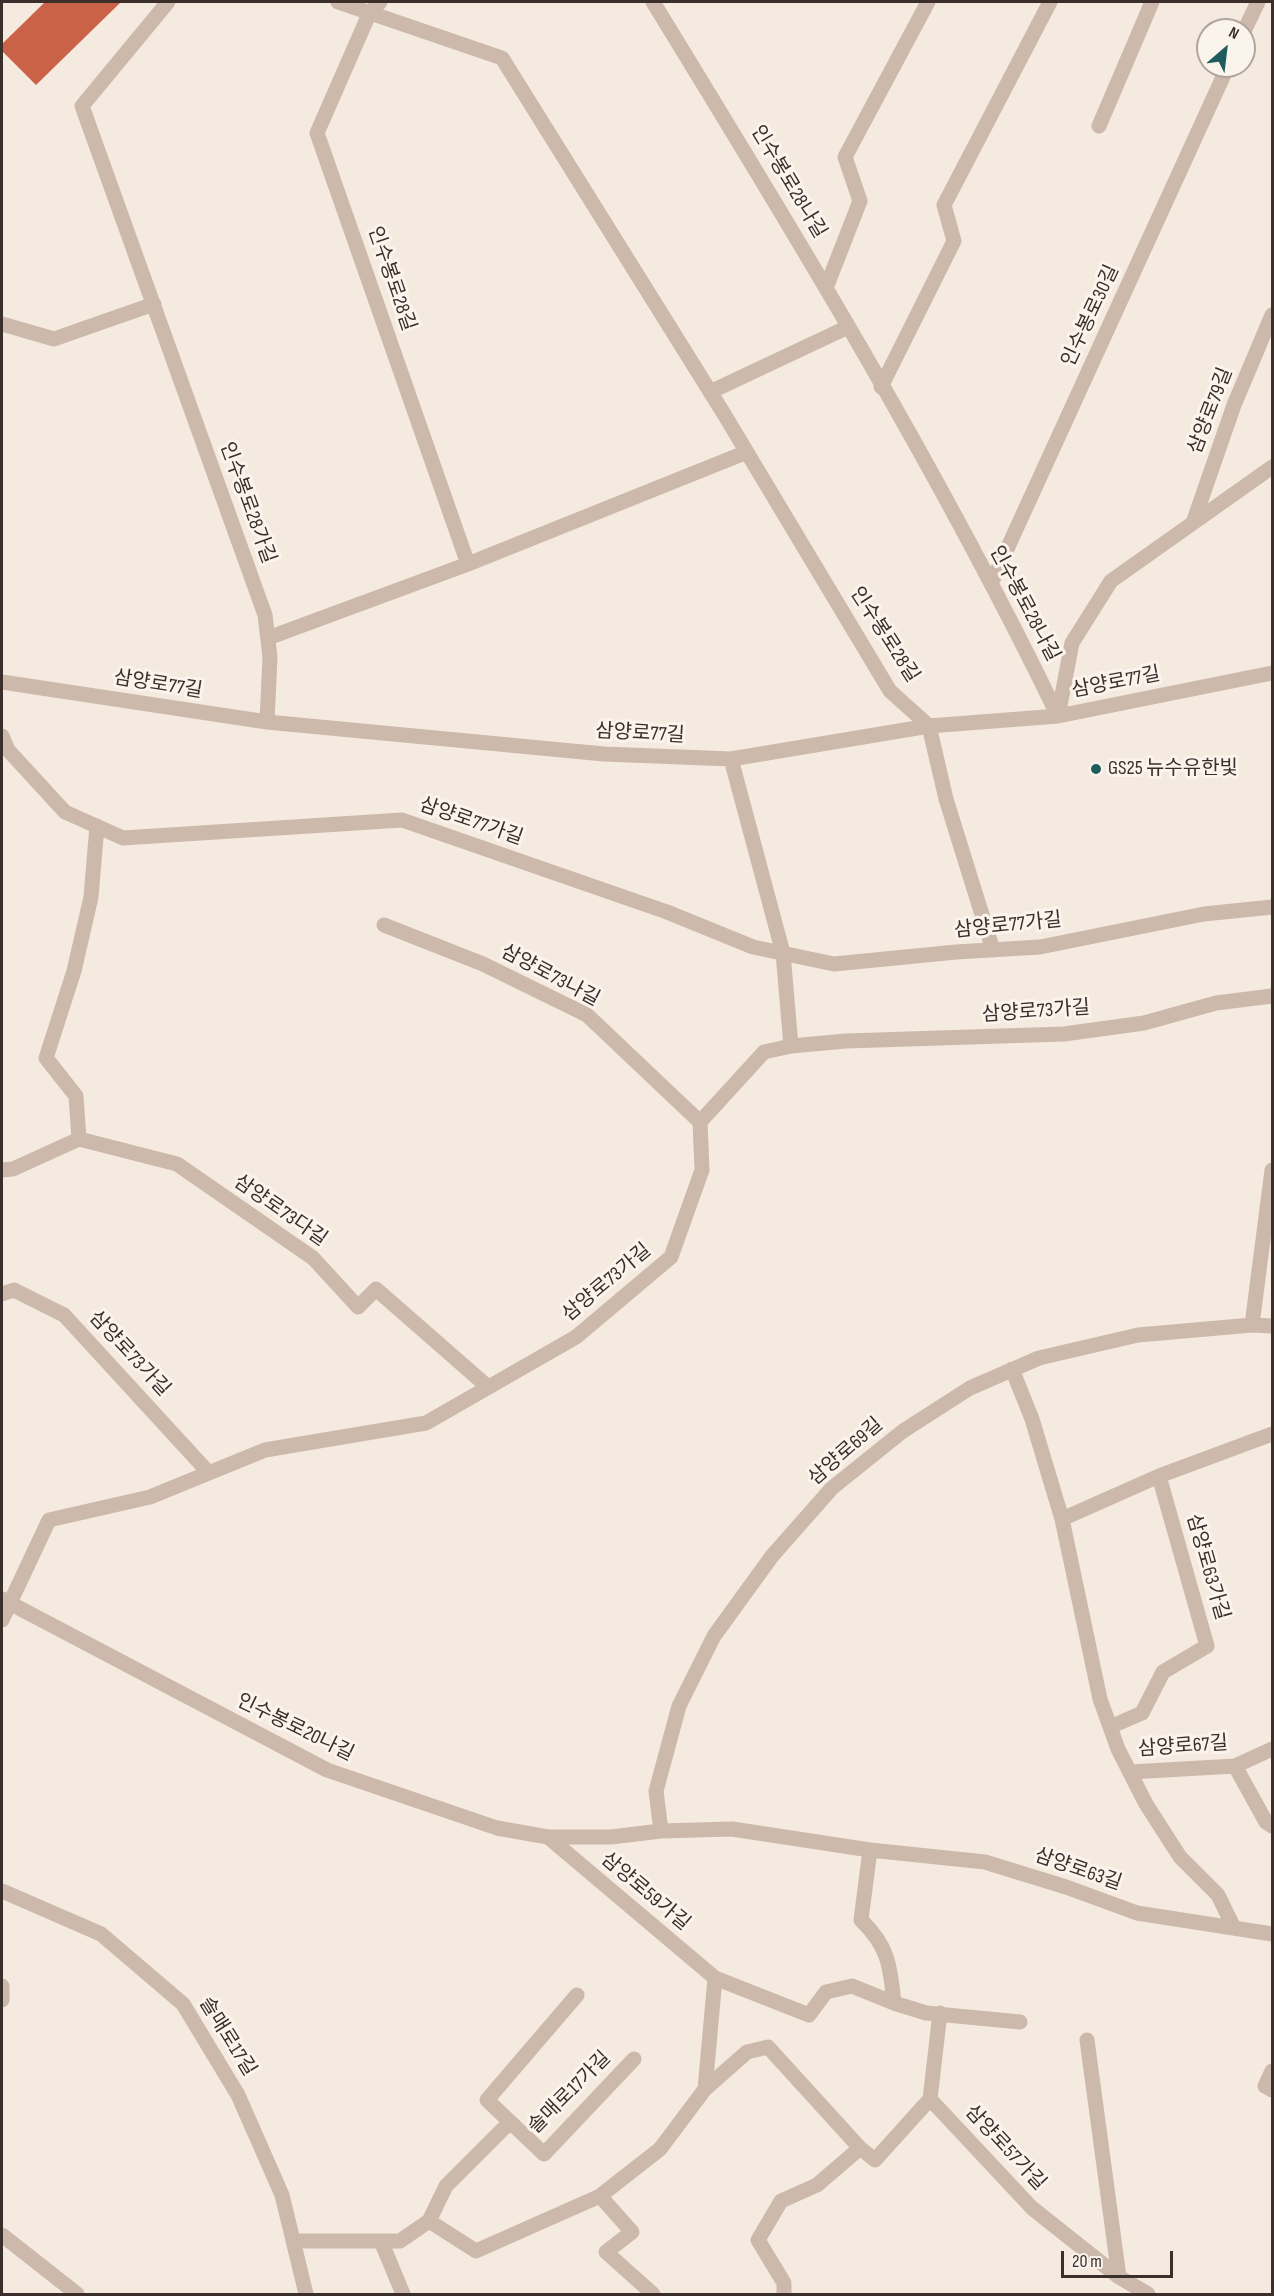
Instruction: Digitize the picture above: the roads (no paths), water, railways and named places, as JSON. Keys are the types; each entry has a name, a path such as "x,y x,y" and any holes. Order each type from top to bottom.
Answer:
{"street":[{"name":"인수봉로28가길","path":"168,2 82,106 265,615 270,657 267,722"},
{"name":"인수봉로28길","path":"338,2 375,7 502,58 747,452 891,691 929,726"},
{"name":"인수봉로28나길","path":"653,2 826,288 991,584 1058,716"},
{"path":"826,288 860,201 845,157 928,2"},
{"path":"881,387 954,241 944,205 1050,2"},
{"path":"1099,126 1152,2"},
{"path":"1250,18 1257,2"},
{"name":"인수봉로28길","path":"375,7 317,133 468,564"},
{"name":"인수봉로30길","path":"991,584 1223,78"},
{"path":"2,324 54,339 154,304"},
{"name":"삼양로79길","path":"1193,523 1234,405 1272,315"},
{"path":"710,392 848,327"},
{"path":"268,638 468,564 747,452"},
{"path":"1058,716 1072,643 1111,581 1272,467"},
{"name":"삼양로77길","path":"2,682 267,722 604,754 731,759 929,726 1058,716 1272,673"},
{"path":"929,726 946,799 993,950"},
{"name":"삼양로77가길","path":"2,736 8,750 65,812 123,838 402,820 667,912 753,947 834,964 1040,948 1204,914 1272,907"},
{"path":"731,759 783,953 791,1046"},
{"path":"2,1170 13,1169 79,1139 76,1096 46,1058 74,972 91,897 97,826"},
{"name":"삼양로73나길","path":"384,925 483,964 587,1016 700,1122"},
{"path":"1272,996 1272,1004"},
{"name":"삼양로73가길","path":"5,1601 49,1520 150,1497 265,1450 426,1423 576,1337 671,1257 702,1170 700,1122 764,1052 791,1046 846,1041 1064,1034 1144,1023 1216,1003 1272,996"},
{"name":"삼양로73다길","path":"79,1139 177,1164 313,1258 358,1307 376,1289 488,1387"},
{"path":"1252,1325 1272,1170"},
{"name":"삼양로73가길","path":"2,1294 14,1290 64,1315 209,1473"},
{"name":"삼양로69길","path":"661,1831 656,1791 679,1706 714,1636 772,1556 832,1488 903,1431 970,1388 1039,1358 1138,1335 1252,1325 1272,1326"},
{"path":"1012,1369 1032,1419 1062,1519 1100,1699 1110,1727 1146,1804 1180,1857 1218,1895 1233,1926"},
{"path":"1062,1519 1159,1476 1272,1434"},
{"name":"삼양로63가길","path":"1110,1727 1142,1713 1162,1672 1207,1646 1159,1476"},
{"path":"2,1620 5,1601"},
{"name":"인수봉로20나길","path":"5,1601 327,1770 497,1828 548,1837 611,1837 661,1831"},
{"name":"삼양로67길","path":"1130,1772 1235,1766 1272,1749"},
{"path":"1235,1766 1266,1822 1272,1826"},
{"name":"삼양로63길","path":"661,1831 732,1829 870,1850 985,1862 1066,1887 1137,1913 1233,1926 1272,1934"},
{"name":"삼양로59가길","path":"548,1837 715,1978 809,2015 826,1992 852,1986 894,2003"},
{"path":"870,1850 861,1920 878,1936 890,1966 894,2003 926,2013 1020,2022"},
{"name":"솔매로17길","path":"2,1891 100,1934 183,2004 238,2095 282,2195 306,2295"},
{"path":"705,2088 715,1978"},
{"path":"2,1986 2,2000"},
{"name":"솔매로17가길","path":"576,1995 487,2100 543,2154 634,2059"},
{"path":"429,2221 476,2251 600,2196 660,2149 705,2088 747,2052 768,2047 860,2148 875,2160 930,2099 940,2013"},
{"path":"1087,2040 1119,2277"},
{"path":"1272,2071 1265,2086 1272,2090"},
{"name":"삼양로57가길","path":"930,2099 1032,2208 1119,2277 1148,2295"},
{"name":"솔매로17가길","path":"293,2241 400,2241 429,2221 446,2186 510,2122"},
{"path":"784,2295 784,2283 758,2240 781,2201 817,2185 860,2148"},
{"path":"600,2196 632,2232 606,2252 653,2295"},
{"path":"2,2235 77,2295"},
{"path":"381,2241 403,2295"}],"place":[{"name":"GS25 뉴수유한빛","path":"1096,769"}]}
